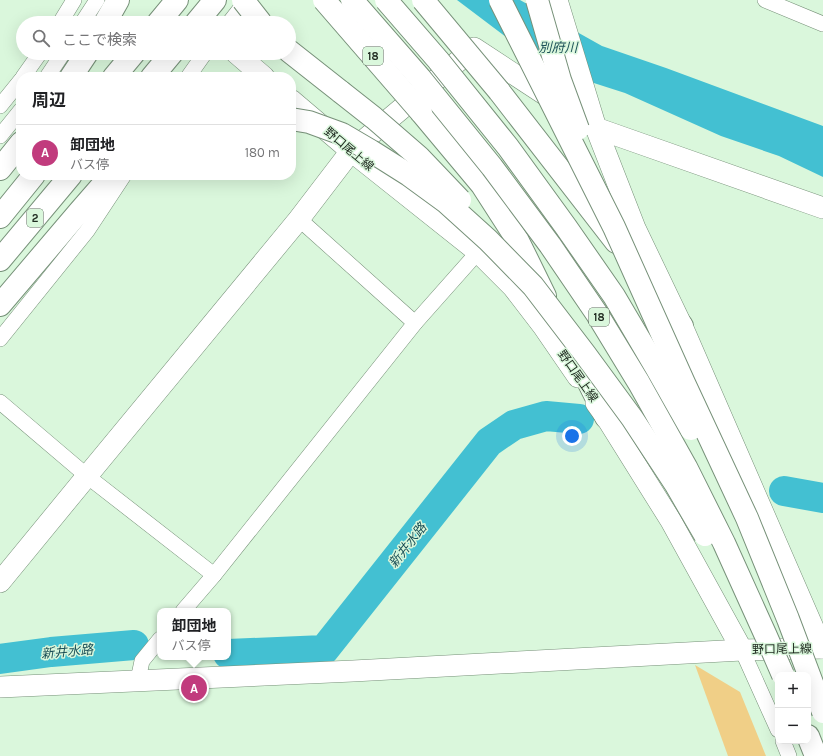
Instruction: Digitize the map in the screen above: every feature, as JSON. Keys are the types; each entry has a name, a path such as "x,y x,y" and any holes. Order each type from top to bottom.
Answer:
{"main road":[{"path":"109,16 118,0"},
{"path":"164,16 177,0"},
{"path":"202,16 215,0"},
{"path":"243,0 255,16"},
{"name":"18","path":"324,0 482,185 518,241 606,417"},
{"name":"18","path":"352,0 420,78 492,167 550,245 597,314 639,383 686,467 730,558 782,672"},
{"name":"18","path":"386,0 438,60 508,147 614,296 657,369 740,520 788,619"},
{"path":"423,0 499,91 682,326"},
{"name":"18","path":"500,0 614,227 747,518 788,619 823,712"},
{"path":"551,1 560,80 614,227"},
{"path":"296,57 369,114 419,157 457,196 533,286 632,418 676,485 715,553 775,672"},
{"path":"74,72 82,60"},
{"path":"118,72 128,60"},
{"path":"156,72 166,60"},
{"path":"296,120 309,122 342,134 409,175 451,207 488,240 533,286"},
{"path":"0,169 16,149"},
{"name":"2","path":"0,217 30,180"},
{"name":"2","path":"0,260 67,180"},
{"path":"0,305 107,180"},
{"path":"811,744 816,756"}],"street":[{"path":"64,16 74,0"},
{"path":"87,16 97,0"},
{"path":"234,16 247,0"},
{"path":"765,0 823,24"},
{"name":"野口尾上線","path":"296,104 351,151 478,252 513,287 543,326 606,417 671,521 742,650 823,648 682,326 636,228 596,128 551,1"},
{"path":"0,582 299,219 351,151 474,48 596,128 823,208"},
{"path":"27,72 35,60"},
{"path":"50,72 58,60"},
{"path":"192,72 200,60"},
{"path":"244,60 258,72"},
{"path":"0,106 16,86"},
{"path":"0,136 16,116"},
{"path":"0,339 87,231 121,180"},
{"path":"299,219 415,323"},
{"path":"186,608 214,575 415,323 478,252"},
{"path":"0,402 87,476 214,575"},
{"path":"138,680 142,660 157,642"},
{"path":"0,687 353,671 742,650 775,723"},
{"path":"784,744 789,756"}],"shaded area":[{"path":"695,665 740,692 766,756 728,756"}],"water":[{"name":"別府川","path":"457,0 520,0 602,46 823,126 823,177 779,156 721,136 625,93 547,68"}],"waterway":[{"name":"新井水路","path":"231,654 324,650 489,442 514,425 546,416 579,419"},
{"name":"新井水路","path":"784,491 823,498"},
{"name":"新井水路","path":"0,659 51,652 134,645"}],"place":[{"name":"卸団地","path":"194,688"}]}
